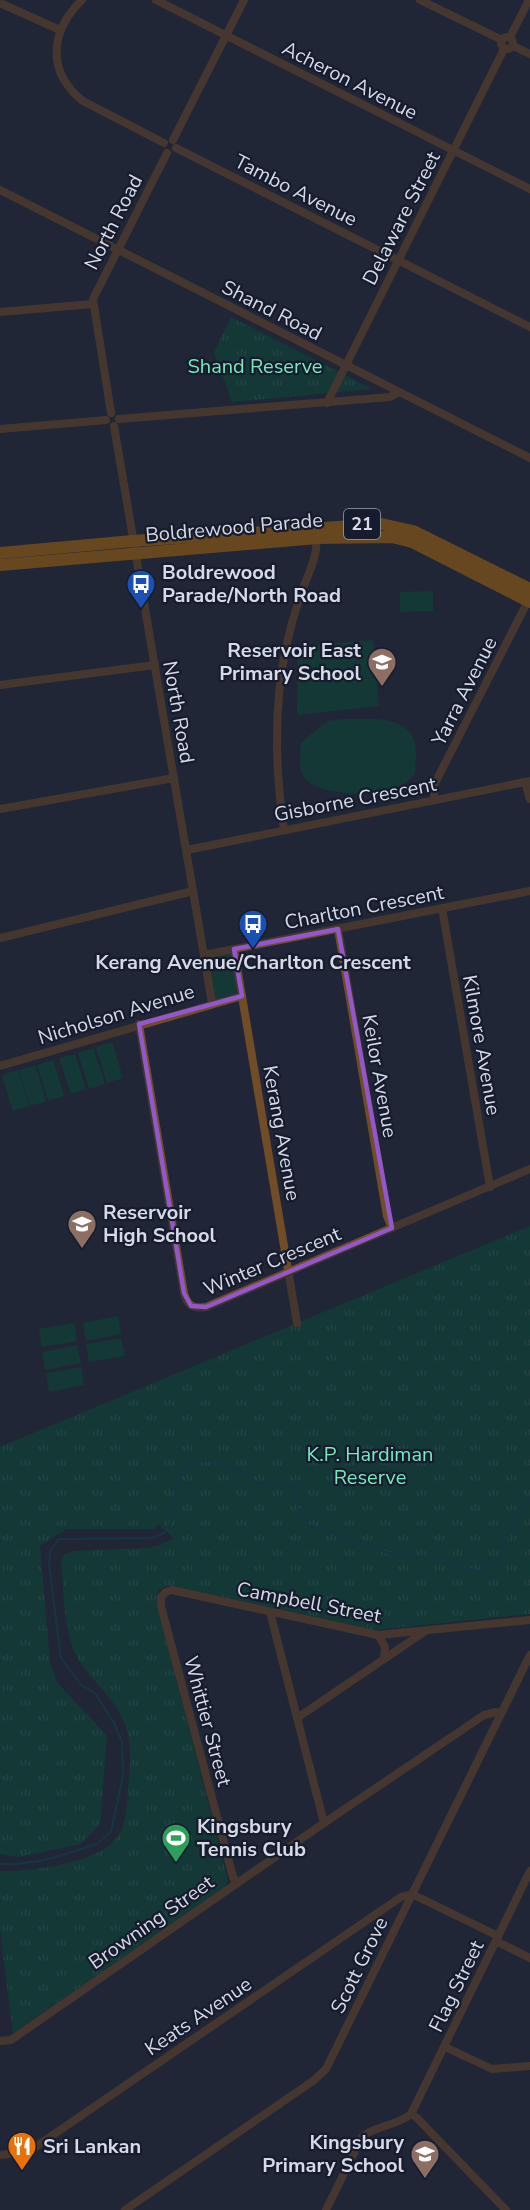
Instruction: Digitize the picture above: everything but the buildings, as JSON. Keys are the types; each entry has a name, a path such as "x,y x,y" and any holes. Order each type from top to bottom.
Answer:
{"main road":[{"name":"Boldrewood Parade","path":"0,565 136,555 316,532"},
{"name":"Boldrewood Parade","path":"0,554 133,541 316,532 392,537 412,542 530,597"}],"street":[{"path":"82,0 73,9 60,30 56,42 64,80 72,93 98,110 164,143"},
{"name":"Acheron Avenue","path":"156,0 530,189"},
{"path":"164,143 167,153 173,152 244,0"},
{"path":"420,0 530,54"},
{"name":"Delaware Street","path":"327,403 529,0"},
{"path":"0,3 60,30"},
{"path":"164,143 168,140 175,144"},
{"name":"Tambo Avenue","path":"175,144 530,327"},
{"name":"North Road","path":"93,304 96,292 167,153"},
{"name":"Shand Road","path":"0,190 530,458"},
{"path":"0,312 93,304 109,417"},
{"path":"0,429 117,415 116,423 390,397 399,392"},
{"name":"North Road","path":"116,423 133,541 212,1003"},
{"path":"284,830 276,758 276,725 282,671 293,616 317,550 316,532"},
{"name":"Yarra Avenue","path":"438,799 433,790 530,597"},
{"path":"0,685 155,665"},
{"path":"0,809 174,778"},
{"path":"528,782 530,799"},
{"name":"Gisborne Crescent","path":"187,850 528,782"},
{"path":"0,938 194,891"},
{"name":"Charlton Crescent","path":"204,955 530,891"},
{"name":"Kilmore Avenue","path":"442,908 490,1187"},
{"name":"Keilor Avenue","path":"338,929 387,1216 392,1228"},
{"name":"Kerang Avenue","path":"234,949 297,1323"},
{"name":"Nicholson Avenue","path":"0,1066 242,996"},
{"name":"Winter Crescent","path":"139,1024 184,1293 188,1303 198,1309 530,1170"},
{"name":"Campbell Street","path":"160,1601 166,1592 172,1590 378,1635 530,1620"},
{"name":"Whittier Street","path":"160,1601 232,1877 237,1883"},
{"path":"270,1612 324,1823"},
{"path":"297,1718 425,1631"},
{"path":"378,1635 385,1647 384,1658"},
{"name":"Scott Grove","path":"125,2210 321,2074 530,1655"},
{"name":"Browning Street","path":"0,2041 11,2040 484,1715 501,1713"},
{"name":"Flag Street","path":"411,2114 530,1871"},
{"path":"412,1894 530,1958"},
{"name":"Keats Avenue","path":"0,2155 28,2152 379,1911 401,1897 412,1894"},
{"path":"445,2047 492,2069 530,2066"},
{"path":"326,2210 362,2137 368,2132 404,2119 411,2114 506,2210"}],"highlighted area":[{"path":"338,929 392,1228 206,1307 191,1306 184,1293 139,1024 242,996 234,949"}],"green space":[{"name":"Shand Reserve","path":"231,317 372,389 232,402 214,352"},
{"path":"433,591 433,611 400,612 400,592"},
{"path":"373,640 379,706 297,715 298,646"},
{"path":"386,720 405,727 415,744 415,773 396,788 366,793 333,791 318,787 307,780 300,768 301,743 327,721"},
{"path":"234,949 242,996 212,1003 204,955"},
{"path":"112,1042 123,1078 107,1083 96,1047"},
{"path":"93,1048 105,1084 89,1089 78,1053"},
{"path":"75,1054 86,1089 71,1094 59,1058"},
{"path":"53,1060 64,1096 48,1100 37,1065"},
{"path":"35,1065 46,1101 30,1106 19,1070"},
{"path":"18,1070 29,1106 13,1111 2,1075"},
{"name":"K.P. Hardiman Reserve","path":"530,1226 530,1614 375,1630 174,1586 166,1586 159,1590 156,1599 228,1881 223,1889 13,2033 0,1930 0,1871 43,1868 92,1856 118,1836 127,1808 130,1756 126,1727 115,1705 84,1668 73,1648 66,1616 61,1562 63,1556 72,1551 147,1548 174,1538 158,1524 155,1529 66,1529 40,1546 50,1662 56,1681 107,1736 100,1824 81,1844 18,1857 0,1854 0,1447"},
{"path":"118,1316 121,1334 86,1341 83,1323"},
{"path":"74,1323 77,1341 42,1347 39,1329"},
{"path":"121,1338 125,1356 89,1362 86,1344"},
{"path":"77,1345 81,1363 45,1370 42,1352"},
{"path":"81,1367 84,1385 49,1392 46,1373"}],"waterway":[{"path":"0,1864 46,1860 97,1844 111,1831 123,1776 122,1742 114,1723 95,1693 81,1685 61,1658 49,1565 50,1551 59,1539 152,1538 162,1534 169,1526 181,1476 188,1468 206,1461 225,1465 260,1483 293,1485 297,1506 309,1525 397,1556 429,1557 478,1571 496,1562 521,1510 530,1499"}],"place":[{"name":"Boldrewood Parade/North Road","path":"141,610"},
{"name":"Reservoir East Primary School","path":"382,688"},
{"name":"Kerang Avenue/Charlton Crescent","path":"253,950"},
{"name":"Reservoir High School","path":"82,1250"},
{"name":"Kingsbury Tennis Club","path":"176,1864"},
{"name":"Sri Lankan","path":"22,2172"},
{"name":"Kingsbury Primary School","path":"425,2180"}]}
